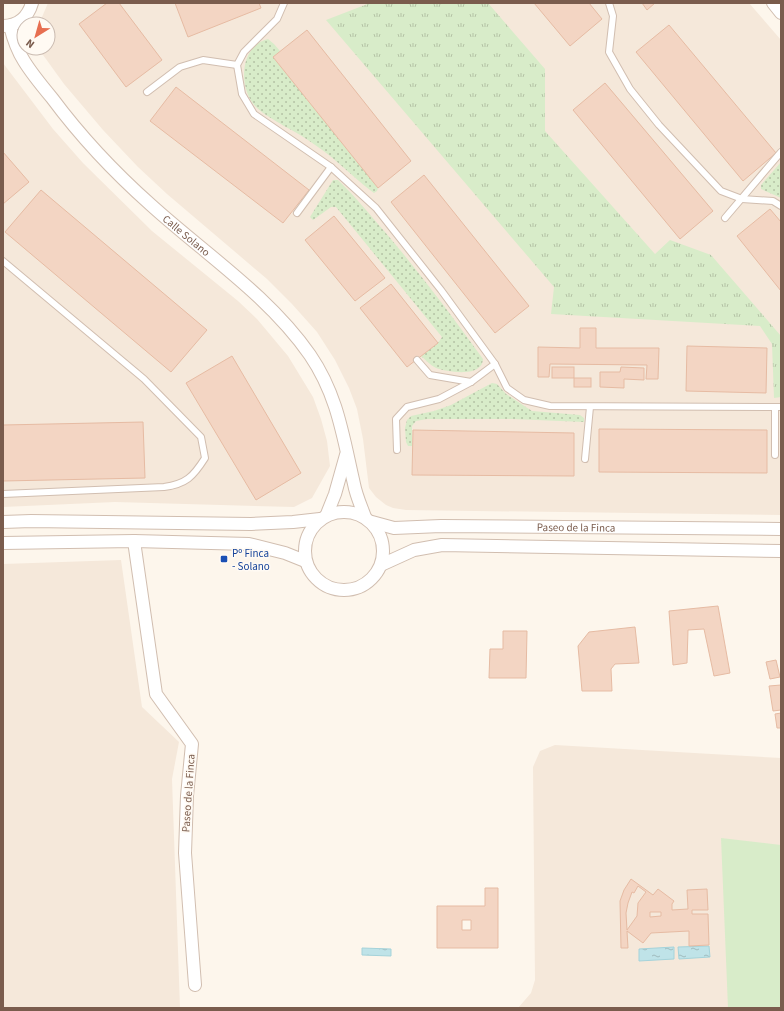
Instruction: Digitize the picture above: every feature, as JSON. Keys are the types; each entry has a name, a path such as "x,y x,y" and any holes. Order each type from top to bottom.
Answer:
{"street":[{"path":"6,26 21,21 29,12 32,3"},
{"path":"773,3 781,13"},
{"name":"Calle Solano","path":"6,26 23,60 61,111 104,159 152,206 255,294 293,333 310,355 319,370 334,403 344,436 354,486 368,519"},
{"name":"Calle Solano","path":"324,517 335,494 347,452"},
{"path":"3,522 31,521 251,524 293,522 324,517 346,511 368,519 380,535 384,550 382,565 370,581 352,590 346,590 332,589 315,578 305,561 304,545 309,531 324,517"},
{"name":"Paseo de la Finca","path":"368,519 394,528 449,526 781,529"},
{"path":"3,543 134,541 249,544 285,553 305,561"},
{"name":"Paseo de la Finca","path":"134,541 156,694 192,744 187,796 185,853 195,985"},
{"name":"Paseo de la Finca","path":"382,565 414,550 442,545 781,551"}],"lane":[{"path":"284,3 277,19 244,52 237,65 242,94 254,114 331,167 376,208 441,290 494,364 507,388 524,400 550,406 778,408 775,455"},
{"path":"609,3 613,16 609,52 630,89 659,125 722,191 742,199 773,201 781,206"},
{"path":"147,92 180,68 203,60 237,65"},
{"path":"725,218 781,152"},
{"path":"297,213 331,167"},
{"path":"3,261 144,379 201,437 205,458 197,471 189,479 177,485 164,487 3,494"},
{"path":"417,360 430,375 471,382"},
{"path":"397,450 396,419 407,407 439,399 471,382 494,364"},
{"path":"585,459 590,406"}],"shaded area":[{"path":"48,3 749,3 781,40 781,515 406,510 393,508 386,505 376,497 369,488 363,439 357,409 349,388 335,360 317,332 267,279 167,194 138,167 103,130 64,84 44,56 56,56 56,16 42,16"},
{"path":"3,63 53,129 83,163 152,231 238,301 257,319 288,356 313,397 327,441 330,466 312,498 294,507 115,502 3,507"},
{"path":"121,560 142,707 179,742 172,779 180,1008 3,1008 3,564"},
{"path":"555,745 781,758 781,1008 518,1008 531,993 535,980 533,767 540,751"}],"green space":[{"path":"370,3 488,3 545,69 545,131 655,254 670,240 711,255 781,336 781,397 774,398 772,344 760,326 551,314 554,287 326,20"},
{"path":"268,39 280,51 273,57 378,188 377,191 374,193 325,152 262,112 250,99 246,90 244,79 244,69 247,59 251,50 258,43"},
{"path":"781,162 781,198 761,189 761,185"},
{"path":"333,180 338,180 356,199 398,247 436,295 483,359 481,365 477,369 464,372 441,370 434,367 421,356 438,343 442,337 336,207 331,207 313,220 310,217"},
{"path":"492,383 497,384 506,394 532,411 580,415 584,418 584,422 512,419 427,419 416,421 412,426 412,446 408,446 406,442 405,428 407,420 411,416 434,411 451,405"},
{"path":"721,838 781,845 781,1008 728,1008"}],"water":[{"path":"709,946 710,957 679,959 678,947"},
{"path":"674,947 674,959 639,961 639,949"},
{"path":"362,948 391,949 391,956 362,955"}],"building":[{"path":"107,3 119,3 162,60 126,87 79,24"},
{"path":"175,3 259,3 261,8 188,37"},
{"path":"534,3 589,3 602,19 570,46"},
{"path":"642,3 655,3 647,10"},
{"path":"669,25 776,153 743,181 636,52"},
{"path":"307,30 411,161 378,188 273,57"},
{"path":"605,83 713,211 680,239 573,110"},
{"path":"176,87 309,190 283,223 150,121"},
{"path":"3,152 29,182 3,204"},
{"path":"424,175 529,306 495,333 391,202"},
{"path":"41,190 207,330 171,372 5,232"},
{"path":"770,209 781,222 781,291 737,236"},
{"path":"334,216 385,278 355,301 305,240"},
{"path":"391,284 438,343 407,367 360,308"},
{"path":"580,328 596,328 596,348 659,348 658,379 646,379 647,365 550,364 549,377 538,377 538,347 580,348"},
{"path":"687,346 767,348 766,393 686,391"},
{"path":"232,356 301,473 256,500 186,383"},
{"path":"552,367 574,367 574,378 552,378"},
{"path":"621,367 644,368 644,380 624,379 624,388 600,387 600,372 620,372"},
{"path":"574,378 591,378 591,387 574,387"},
{"path":"143,422 145,478 3,481 3,425"},
{"path":"599,429 767,430 767,473 599,472"},
{"path":"413,430 574,433 574,476 412,475"},
{"path":"718,606 730,673 714,676 704,629 688,630 687,663 673,665 669,611"},
{"path":"635,627 639,663 615,664 611,669 612,691 582,691 578,646 589,632"},
{"path":"503,631 527,631 526,678 489,678 490,649 503,649"},
{"path":"776,660 780,677 770,679 766,662"},
{"path":"781,685 781,710 773,711 769,686"},
{"path":"781,713 781,728 777,728 775,714"},
{"path":"631,879 653,895 658,889 674,901 672,904 672,910 688,909 687,890 707,889 708,910 692,910 692,914 708,914 709,945 689,946 689,931 651,933 643,943 627,931 628,948 621,948 620,901 624,890","holes":["638,886 646,892 638,903 637,916 627,930 626,913 628,903 632,892 634,893","650,912 661,912 661,916 650,917"]},
{"path":"485,888 498,888 498,948 437,948 437,906 485,906","holes":["462,920 471,920 471,930 462,930"]}],"place":[{"name":"Pº Finca - Solano","path":"224,559"}]}
